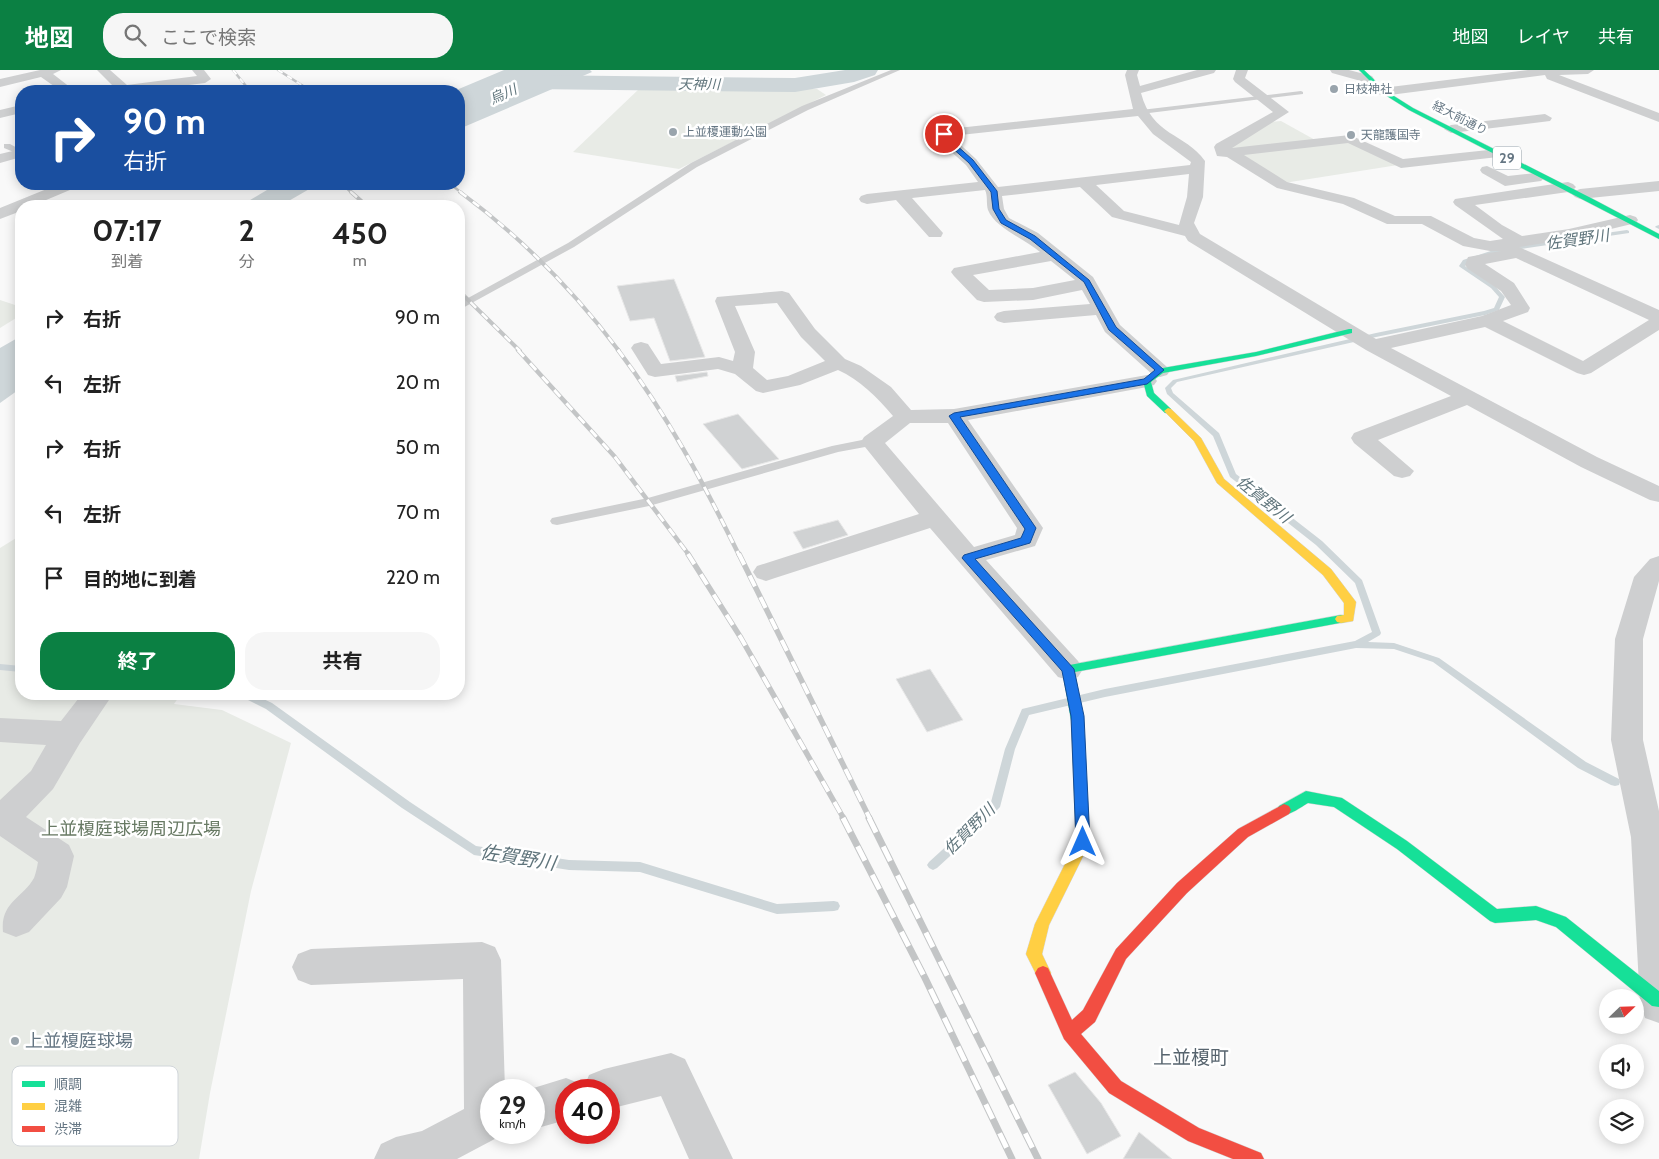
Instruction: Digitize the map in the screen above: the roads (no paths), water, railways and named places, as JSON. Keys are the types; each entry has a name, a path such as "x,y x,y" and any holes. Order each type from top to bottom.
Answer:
{"street":[{"path":"103,70 119,85"},
{"path":"175,85 205,79 198,70"},
{"path":"1133,70 1131,75 1141,112 1152,126 1196,163"},
{"path":"1161,70 1182,78"},
{"path":"1135,91 1210,70"},
{"path":"1242,70 1239,79 1282,112 1222,147 1282,184 1348,201 1393,221 1425,219 1469,242 1511,247 1659,317"},
{"path":"1336,70 1364,75"},
{"path":"1382,92 1538,71 1588,70"},
{"path":"1538,71 1659,118"},
{"path":"0,83 50,72 63,85"},
{"name":"経大前通り","path":"1364,75 1382,92 1498,153 1574,190 1659,237"},
{"path":"0,114 15,110"},
{"path":"1069,673 1350,618 1350,602 1327,572 1220,481 1198,440 1150,394 1153,376 1112,328 1088,283 1032,237 1003,221 996,209 991,188 971,162 942,136 944,134 1141,112"},
{"path":"1451,129 1545,118"},
{"path":"867,199 1084,182 1196,163 1228,152 1350,139 1401,164 1498,153"},
{"path":"1196,163 1195,197 1186,224 1194,237 1361,338 1589,462 1659,494"},
{"path":"1487,170 1506,181 1547,177"},
{"path":"1084,182 1118,214 1192,233"},
{"path":"1511,247 1496,228 1461,202 1574,190 1659,186"},
{"path":"34,200 58,190"},
{"path":"900,195 935,233"},
{"path":"0,214 15,208"},
{"path":"1256,1159 1194,1135 1115,1087 1070,1033 1034,954 1042,924 1083,842 1077,716 1069,673 968,558 872,442 906,417 954,416 1256,354 1487,321 1521,308 1515,293 1474,265 1474,261 1511,247 1630,220"},
{"path":"1054,255 960,272 984,296 1033,294 1088,283"},
{"path":"742,370 746,352 724,301 782,297 808,334 838,363 854,370 884,390 906,417"},
{"path":"1004,317 1102,309"},
{"path":"1487,321 1584,369 1659,322"},
{"path":"641,348 656,371 719,363 742,370 763,387 793,380 838,363"},
{"path":"1402,471 1362,438 1469,397"},
{"path":"954,416 1030,528 1026,540 968,558"},
{"path":"766,572 934,518"},
{"path":"1659,565 1647,577 1629,639 1628,740 1648,837 1659,1002"},
{"path":"16,920 49,887 57,856 1,820 42,780 69,734 94,700"},
{"path":"0,730 69,734"},
{"path":"1070,1033 1089,1016 1121,954 1182,888 1243,833 1306,797 1337,802 1402,845 1495,916 1536,914 1561,922 1659,1002"},
{"path":"311,967 482,960 486,1079"},
{"path":"620,1086 671,1073 711,1159"},
{"path":"418,1156 480,1123"}],"lane":[{"path":"465,304 571,245 694,165 806,108 897,70"},
{"path":"1141,112 1302,93"},
{"path":"557,521 649,502 836,449 872,442"}],"water":[{"name":"烏川","path":"504,70 590,70 592,72 465,126 465,86"},
{"path":"267,190 308,190 290,200 250,200"},
{"path":"15,339 15,392 0,403 0,348"}],"waterway":[{"name":"天神川","path":"529,82 795,85 846,77 867,70"},
{"name":"佐賀野川","path":"933,865 996,804 1010,749 1025,712 1105,693 1357,644 1377,633 1359,582 1319,543 1233,475 1216,435 1170,394 1168,388 1175,381 1376,335 1485,313 1497,309 1502,297 1493,287 1462,266 1465,261 1500,250 1627,232"},
{"path":"1358,645 1394,646 1436,660 1582,765 1615,782"},
{"name":"佐賀野川","path":"0,667 15,668"},
{"name":"佐賀野川","path":"257,700 269,706 406,805 474,850 569,865 640,867 777,909 834,906"}],"railway":[{"path":"233,70 245,85"},
{"path":"278,70 302,85"},
{"path":"349,190 352,193"},
{"path":"458,190 462,193"},
{"path":"351,192 360,200"},
{"path":"460,192 504,227 546,266 584,307 619,351"},
{"path":"465,297 520,351"},
{"path":"518,350 615,457 689,555"},
{"path":"618,350 653,400 684,450 739,555"},
{"path":"688,554 741,638 844,819"},
{"path":"739,554 870,819"},
{"path":"843,818 925,978 1012,1159"},
{"path":"869,818 1038,1159"}],"place":[{"name":"日枝神社","path":"1334,89"},
{"name":"上並榎運動公園","path":"673,132"},
{"name":"天龍護国寺","path":"1351,135"},
{"name":"上並榎庭球場","path":"15,1041"}],"district":[{"name":"上並榎町","path":"1191,1057"}],"park label":[{"name":"上並榎庭球場周辺広場","path":"131,829"}]}
